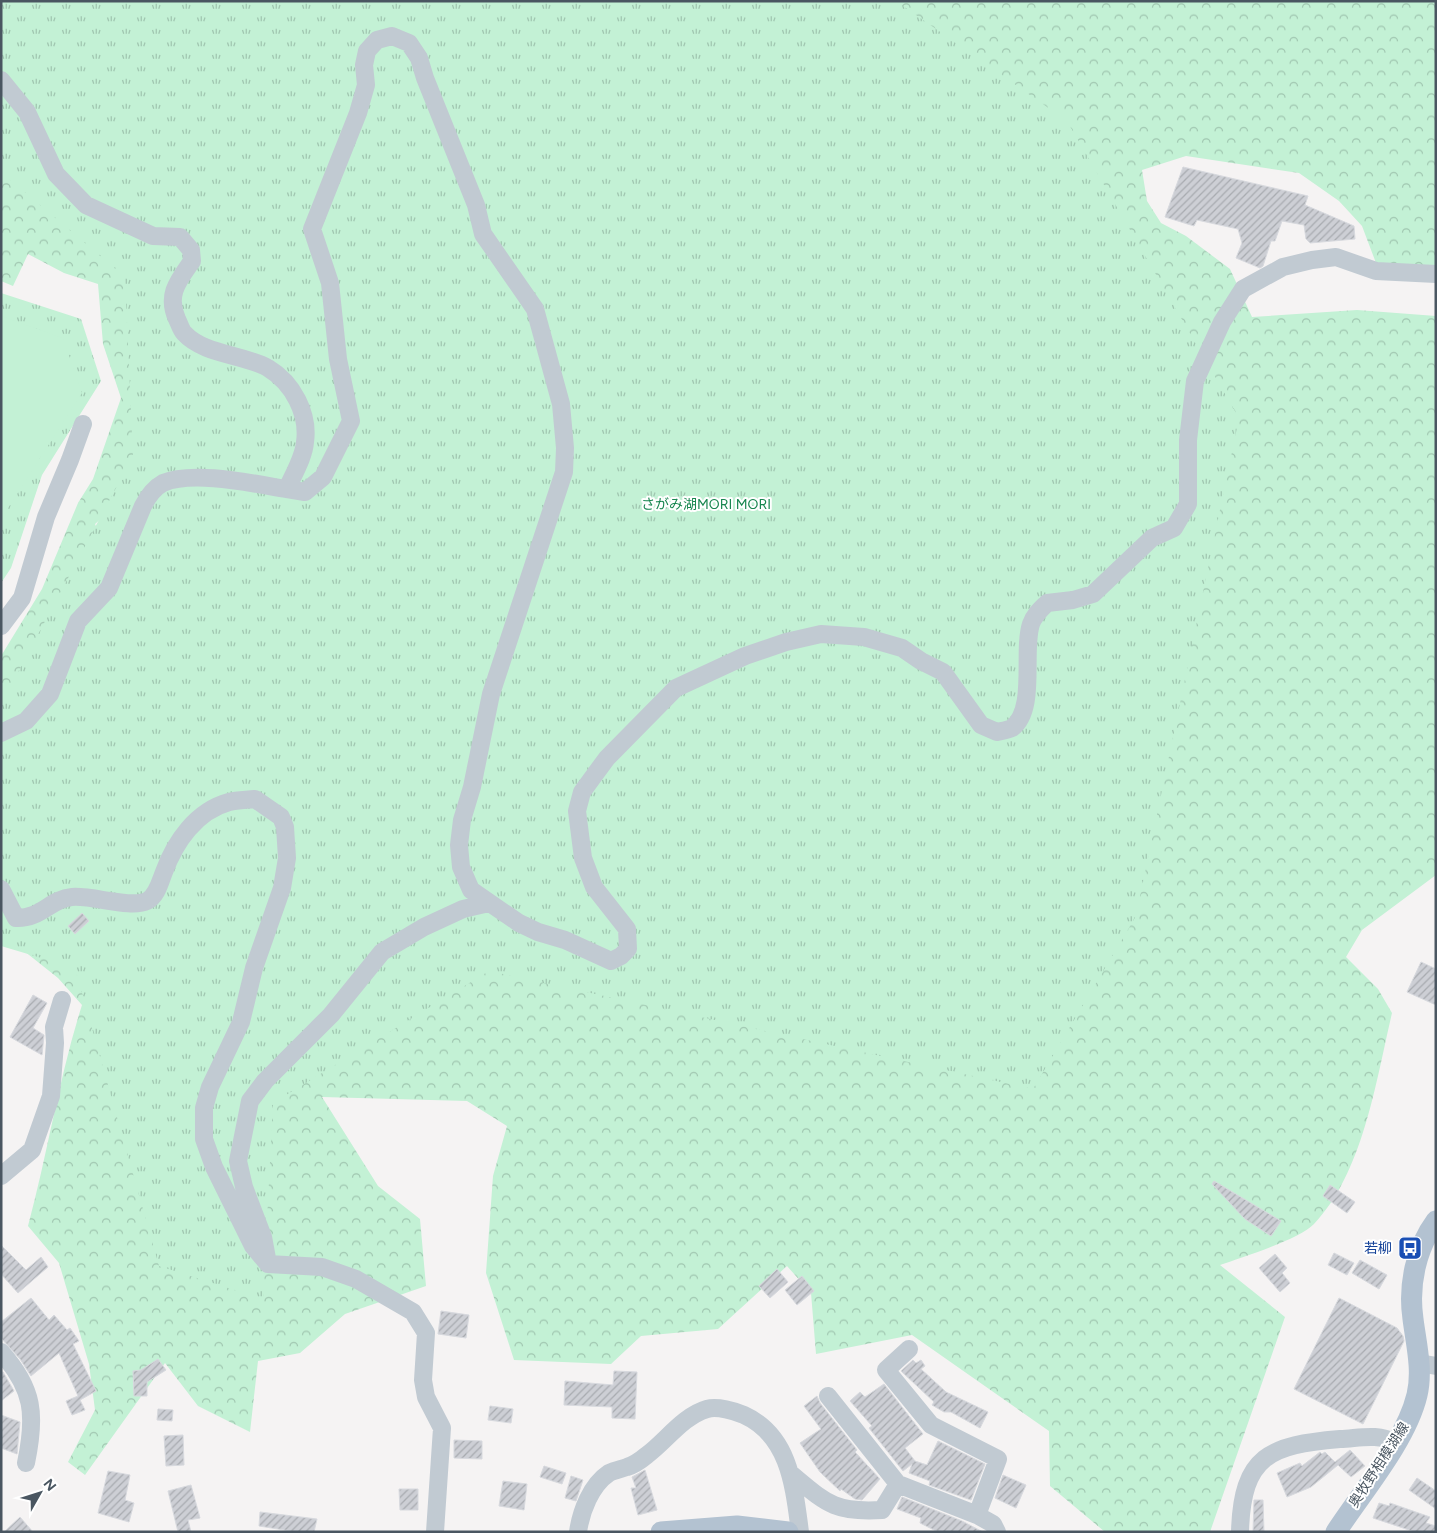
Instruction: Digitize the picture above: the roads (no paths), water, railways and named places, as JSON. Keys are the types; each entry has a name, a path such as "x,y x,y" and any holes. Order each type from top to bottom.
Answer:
{"main road":[{"name":"奥牧野相模湖線","path":"1336,1532 1406,1426 1415,1402 1427,1364 1411,1300 1412,1281 1420,1249 1436,1221"},
{"path":"661,1532 737,1526 788,1532"}],"street":[{"path":"1,734 26,721 50,694 78,621 110,588 143,506 149,496 163,484 187,478 220,479 305,492 323,477 351,421 338,359 330,283 312,229 358,113 366,84 364,65 368,51 377,40 392,36 409,44 419,58 425,78 476,205 483,234 535,310 561,404 565,448 564,472 491,694 472,787 462,820 459,846 461,866 472,890 519,923 538,932 565,940 611,961 621,956 628,949 628,929 594,887 583,858 577,811 582,792 606,758 676,688 745,656 786,642 821,634 864,637 902,648 921,661 943,672 981,725 997,732 1012,728 1025,709 1030,633 1036,614 1047,603 1073,600 1093,594 1152,538 1174,528 1188,504 1188,440 1195,381 1222,322 1243,289 1283,267 1312,260 1336,257 1376,271 1436,274"},
{"path":"1,80 27,112 56,174 86,205 153,236 180,237 191,250 192,261 172,296 173,311 183,333 200,344 267,368 296,395 305,425 306,444 287,488"},
{"path":"1,626 22,598 46,517 83,424"},
{"path":"1,889 16,918 35,916 56,902 71,897 115,900 130,904 147,901 156,893 170,856 187,831 206,812 229,802 256,799 281,817 285,827 287,858 282,888 254,968 241,1022 210,1087 204,1108 204,1139 214,1167 253,1246 268,1264 322,1267 356,1279 413,1312 426,1333 423,1380 426,1397 442,1428 435,1532"},
{"path":"268,1264 263,1237 244,1187 238,1161 250,1101 264,1081 331,1015 382,952 424,926 463,909 490,903"},
{"path":"1,1176 32,1150 51,1096 55,1043 54,1027 62,1000"},
{"path":"909,1348 886,1370 931,1425 998,1459 977,1515"},
{"path":"3,1357 17,1370 29,1394 33,1418 26,1462"},
{"path":"828,1396 898,1484 977,1515 993,1524 997,1532"},
{"path":"578,1532 580,1520 594,1486 610,1473 630,1466 648,1455 678,1427 708,1409 736,1411 759,1421 775,1439 791,1474 800,1532"},
{"path":"1240,1532 1241,1508 1247,1483 1256,1467 1272,1453 1292,1444 1340,1439 1383,1436 1396,1442"},
{"path":"791,1474 828,1503 855,1512 882,1510 898,1484"}],"place":[{"name":"若柳","path":"1410,1248"}],"park label":[{"name":"さがみ湖MORI MORI","path":"706,504"}]}
